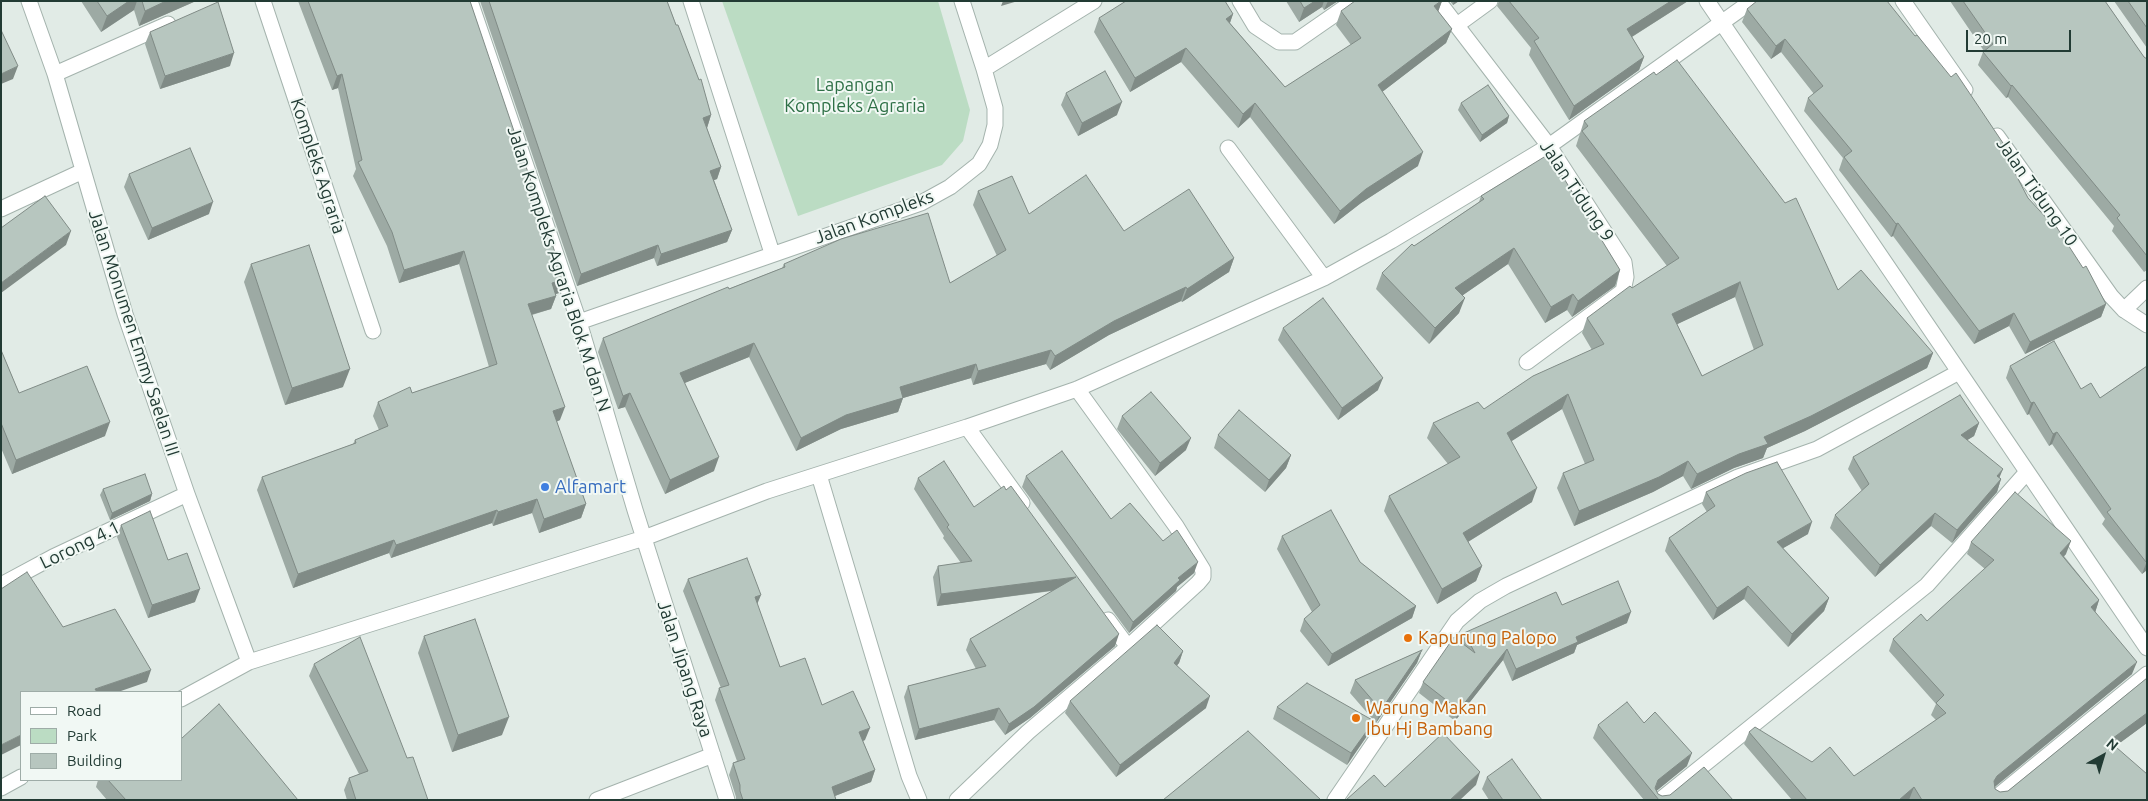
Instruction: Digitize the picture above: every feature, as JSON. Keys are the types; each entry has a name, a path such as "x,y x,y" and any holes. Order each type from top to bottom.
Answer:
{"street":[{"name":"Jalan Monumen Emmy Saelan III","path":"29,1 55,74 125,314 187,494 249,662"},
{"name":"Kompleks Agraria","path":"263,1 373,330"},
{"name":"Jalan Kompleks Agraria Blok M dan N","path":"470,1 579,322 644,538"},
{"path":"691,1 772,254"},
{"name":"Jalan Kompleks","path":"579,322 921,203 950,186 979,164 990,145 996,125 995,108 962,1"},
{"path":"984,69 1094,1"},
{"path":"1240,1 1255,26 1279,42 1295,42 1354,1"},
{"name":"Jalan Tidung 9","path":"1438,1 1549,146 1624,262 1626,277 1623,291 1527,362"},
{"path":"1458,25 1490,1"},
{"path":"1707,1 2147,648"},
{"path":"182,698 249,662 644,538 732,504 1077,389 1324,278 1400,236 1549,146 1752,1"},
{"path":"1903,1 1975,104"},
{"path":"55,74 185,16"},
{"name":"Jalan Tidung 10","path":"1986,120 2111,296 2124,310 2147,325"},
{"path":"1228,148 1324,278"},
{"path":"1,209 83,171"},
{"path":"2124,310 2147,288"},
{"path":"1335,800 1458,621 1480,601 1506,586 1738,477 1817,449 1959,372"},
{"path":"957,800 1028,732 1128,647 1198,583 1202,576 1203,570 1176,526 1077,389"},
{"path":"967,427 1030,514"},
{"path":"1660,800 1927,585 2027,472"},
{"path":"819,475 909,776 919,800"},
{"name":"Lorong 4.1","path":"1,585 53,557 187,494"},
{"name":"Jalan Jipang Raya","path":"644,538 727,800"},
{"path":"1099,608 1128,647"},
{"path":"1998,796 2147,674"},
{"path":"597,800 712,755"},
{"path":"1,788 20,778"}],"green space":[{"name":"Lapangan Kompleks Agraria","path":"722,1 938,1 970,110 963,141 942,165 798,216"}],"building":[{"path":"97,1 129,1 107,16"},
{"path":"142,1 166,1 145,11"},
{"path":"308,1 470,1 564,279 552,283 556,296 528,304 565,407 553,411 586,504 544,519 537,499 498,512 497,510 396,545 394,540 298,574 262,477 356,443 355,440 388,426 378,402 410,387 412,393 497,364 464,251 404,270 392,232 358,162 362,160 342,74 337,76"},
{"path":"489,1 667,1 699,80 701,79 711,115 703,118 721,167 710,171 732,230 661,254 658,245 581,274"},
{"path":"1126,1 1225,1 1233,14 1226,19 1285,87 1361,38 1341,11 1355,1 1441,1 1434,6 1452,29 1378,85 1423,152 1366,189 1340,211 1255,103 1243,114 1186,48 1135,78 1099,18"},
{"path":"1300,1 1315,1 1304,8"},
{"path":"1509,1 1671,1 1627,29 1644,57 1574,106 1534,41 1539,38"},
{"path":"1757,1 1887,1 1951,77 1956,73 2009,152 2005,154 2028,198 2050,222 2052,220 2083,268 2086,266 2106,304 2030,342 2014,313 1979,331 1898,223 1896,224 1844,157 1852,151 1808,98 1823,86 1785,39 1776,46 1747,9"},
{"path":"1963,1 2105,1 2147,59 2147,256 2117,218 2120,215 1983,52 1993,44"},
{"path":"2128,1 2147,1 2147,28"},
{"path":"218,2 234,53 165,76 150,32"},
{"path":"1,30 18,66 1,74"},
{"path":"1677,60 1785,203 1796,198 1838,290 1861,270 1933,353 1811,416 1764,437 1768,444 1739,454 1697,474 1688,461 1659,477 1579,511 1563,473 1594,460 1568,394 1507,433 1537,488 1463,533 1482,566 1442,589 1389,496 1460,457 1433,423 1478,402 1484,409 1533,376 1604,344 1587,318 1630,286 1632,288 1679,258 1582,131 1588,126 1584,121 1654,72 1656,75","holes":["1740,282 1763,345 1702,376 1672,314"]},
{"path":"1105,71 1122,102 1082,123 1066,93"},
{"path":"1488,85 1509,116 1482,135 1461,103"},
{"path":"190,148 213,202 152,228 129,174"},
{"path":"1549,154 1620,270 1578,301 1573,294 1551,307 1514,248 1455,288 1465,298 1435,328 1382,273 1412,244 1414,246 1484,199 1481,196"},
{"path":"1086,175 1124,231 1189,189 1234,258 1187,289 1186,287 1114,321 1055,356 1051,350 978,371 976,364 900,387 903,398 846,415 801,438 754,343 680,373 719,457 670,480 630,393 623,396 603,338 728,287 729,289 785,267 784,264 841,239 928,213 950,283 1006,250 978,191 1012,176 1029,214"},
{"path":"45,196 71,231 1,283 1,228"},
{"path":"309,245 350,369 292,388 251,264"},
{"path":"1323,298 1383,378 1342,408 1283,328"},
{"path":"2054,341 2081,389 2091,383 2100,398 2147,366 2146,562 2107,512 2111,509 2057,432 2053,434 2034,402 2031,403 2010,366"},
{"path":"1,350 19,393 87,366 110,422 16,460 1,423"},
{"path":"1151,392 1191,438 1160,463 1122,416"},
{"path":"1960,395 1979,423 1961,435 2003,469 1997,476 2001,479 1957,530 1935,513 1880,565 1835,515 1869,484 1853,457"},
{"path":"1239,410 1291,455 1269,480 1218,435"},
{"path":"1062,451 1111,519 1130,503 1163,541 1177,530 1198,562 1178,578 1180,580 1133,622 1026,476"},
{"path":"944,461 974,507 1004,486 1006,490 1011,486 1119,634 1034,707 1009,724 999,708 919,729 908,686 986,666 970,639 1076,577 941,594 938,566 972,561 947,527 949,525 918,478"},
{"path":"1777,462 1812,522 1777,542 1829,598 1792,634 1748,586 1717,608 1669,538 1715,506 1706,492 1746,473"},
{"path":"145,474 152,494 112,513 103,489"},
{"path":"2015,492 2071,541 2060,553 2099,600 2091,607 2137,662 1997,776 1994,781 1995,789 2000,792 2008,791 2147,678 2147,713 2109,741 2147,774 2147,800 1922,800 1914,787 1899,800 1807,800 1749,732 1755,727 1812,762 1830,747 1854,776 1946,713 1936,703 1944,695 1893,639 1921,614 1927,621 1994,560 1971,542"},
{"path":"1331,510 1360,562 1416,606 1332,654 1304,619 1320,605 1282,536"},
{"path":"150,511 168,560 187,553 200,589 152,605 121,525"},
{"path":"747,558 761,595 755,597 780,667 805,658 822,705 853,691 870,728 859,732 875,770 832,787 836,800 743,800 733,763 745,759 719,688 729,685 688,579"},
{"path":"27,572 63,627 115,609 151,670 95,689 96,691 20,691 20,736 1,745 1,589"},
{"path":"1618,581 1631,612 1576,637 1578,642 1516,669 1507,649 1459,710 1423,682 1454,637 1475,653 1464,633 1556,592 1562,605"},
{"path":"475,619 509,717 458,735 424,636"},
{"path":"1157,625 1183,651 1174,663 1210,696 1120,765 1070,701"},
{"path":"360,637 407,758 413,757 428,800 356,800 349,778 368,771 314,664"},
{"path":"1422,650 1381,710 1355,680"},
{"path":"1307,683 1374,721 1351,753 1277,707"},
{"path":"1627,702 1644,723 1655,712 1692,753 1658,780 1655,788 1658,794 1662,796 1670,795 1704,767 1733,800 1659,800 1598,725"},
{"path":"219,704 298,800 126,800 109,781 182,781 182,738"},
{"path":"1248,731 1321,800 1163,800"},
{"path":"1443,733 1480,772 1450,800 1346,800 1374,775 1385,787"},
{"path":"1512,759 1542,800 1503,800 1487,777"}],"place":[{"name":"Alfamart","path":"545,487"},
{"name":"Kapurung Palopo","path":"1408,638"},
{"name":"Warung Makan Ibu Hj Bambang","path":"1356,718"}]}
